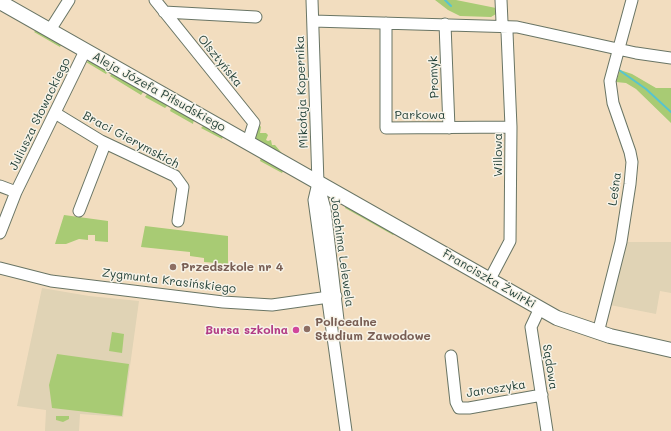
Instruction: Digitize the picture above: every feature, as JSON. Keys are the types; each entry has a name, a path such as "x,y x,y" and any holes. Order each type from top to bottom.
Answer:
{"main road":[{"name":"Aleja Józefa Piłsudskiego","path":"0,2 318,182"},
{"name":"Franciszka Żwirki","path":"318,182 557,318 598,333 671,350"}],"street":[{"path":"50,30 69,0"},
{"name":"Olsztyńska","path":"155,0 254,123 248,142"},
{"name":"Mikołaja Kopernika","path":"312,0 318,182"},
{"name":"Willowa","path":"490,279 510,241 511,127 507,32 502,22 501,0"},
{"name":"Leśna","path":"598,333 621,242 632,162 626,138 610,91 610,81 617,49 623,36 632,0"},
{"path":"164,12 256,18"},
{"path":"313,21 517,27 617,49 671,58"},
{"name":"Parkowa","path":"386,23 386,128 511,127"},
{"name":"Promyk","path":"445,24 449,128"},
{"name":"Juliusza Słowackiego","path":"0,233 16,192 86,51"},
{"name":"Braci Gierymskich","path":"55,113 105,144 175,176 183,187 178,221"},
{"path":"79,211 105,144"},
{"name":"Joachima Lelewela","path":"318,182 314,200 354,431"},
{"path":"0,186 16,192"},
{"name":"Zygmunta Krasińskiego","path":"0,268 51,280 223,302 272,306 332,297"},
{"name":"Joachima Lelewela","path":"332,297 346,431"},
{"name":"Sądowa","path":"540,308 531,327 547,431"},
{"name":"Jaroszyka","path":"451,356 456,402 459,408 468,408 542,395"}],"shaded area":[{"path":"621,242 671,242 671,293 660,291 656,314 605,304"},
{"path":"42,288 89,296 139,301 123,417 80,414 79,431 45,431 46,410 17,406"}],"green space":[{"path":"435,0 456,0 496,8 496,14 491,17 460,16 448,10"},
{"path":"37,29 62,43 60,47 34,32"},
{"path":"93,61 109,70 106,74 86,62"},
{"path":"620,70 632,74 656,88 671,88 671,123 636,89 626,83 616,82"},
{"path":"112,73 144,91 141,95 110,76"},
{"path":"148,93 168,105 165,108 145,97"},
{"path":"172,106 194,119 193,124 170,111"},
{"path":"258,123 261,127 260,133 266,133 268,135 266,140 271,140 272,145 275,145 285,157 255,140"},
{"path":"204,125 223,136 222,139 201,128"},
{"path":"261,158 283,171 282,173 260,161"},
{"path":"346,205 395,233 393,235 345,208"},
{"path":"64,215 108,221 108,242 95,241 95,235 88,235 88,240 79,239 66,244 55,244"},
{"path":"145,226 228,236 228,264 204,262 204,258 190,256 190,252 141,247"},
{"path":"112,332 124,334 122,353 109,351"},
{"path":"57,354 129,364 122,416 52,408 49,385"},
{"path":"56,416 69,416 69,419 63,422 56,420"}],"waterway":[{"path":"445,0 451,6"},
{"path":"619,70 646,89 671,112"}],"place":[{"name":"Przedszkole nr 4","path":"173,267"},
{"name":"Policealne Studium Zawodowe","path":"307,329"},
{"name":"Bursa szkolna","path":"296,330"}]}
